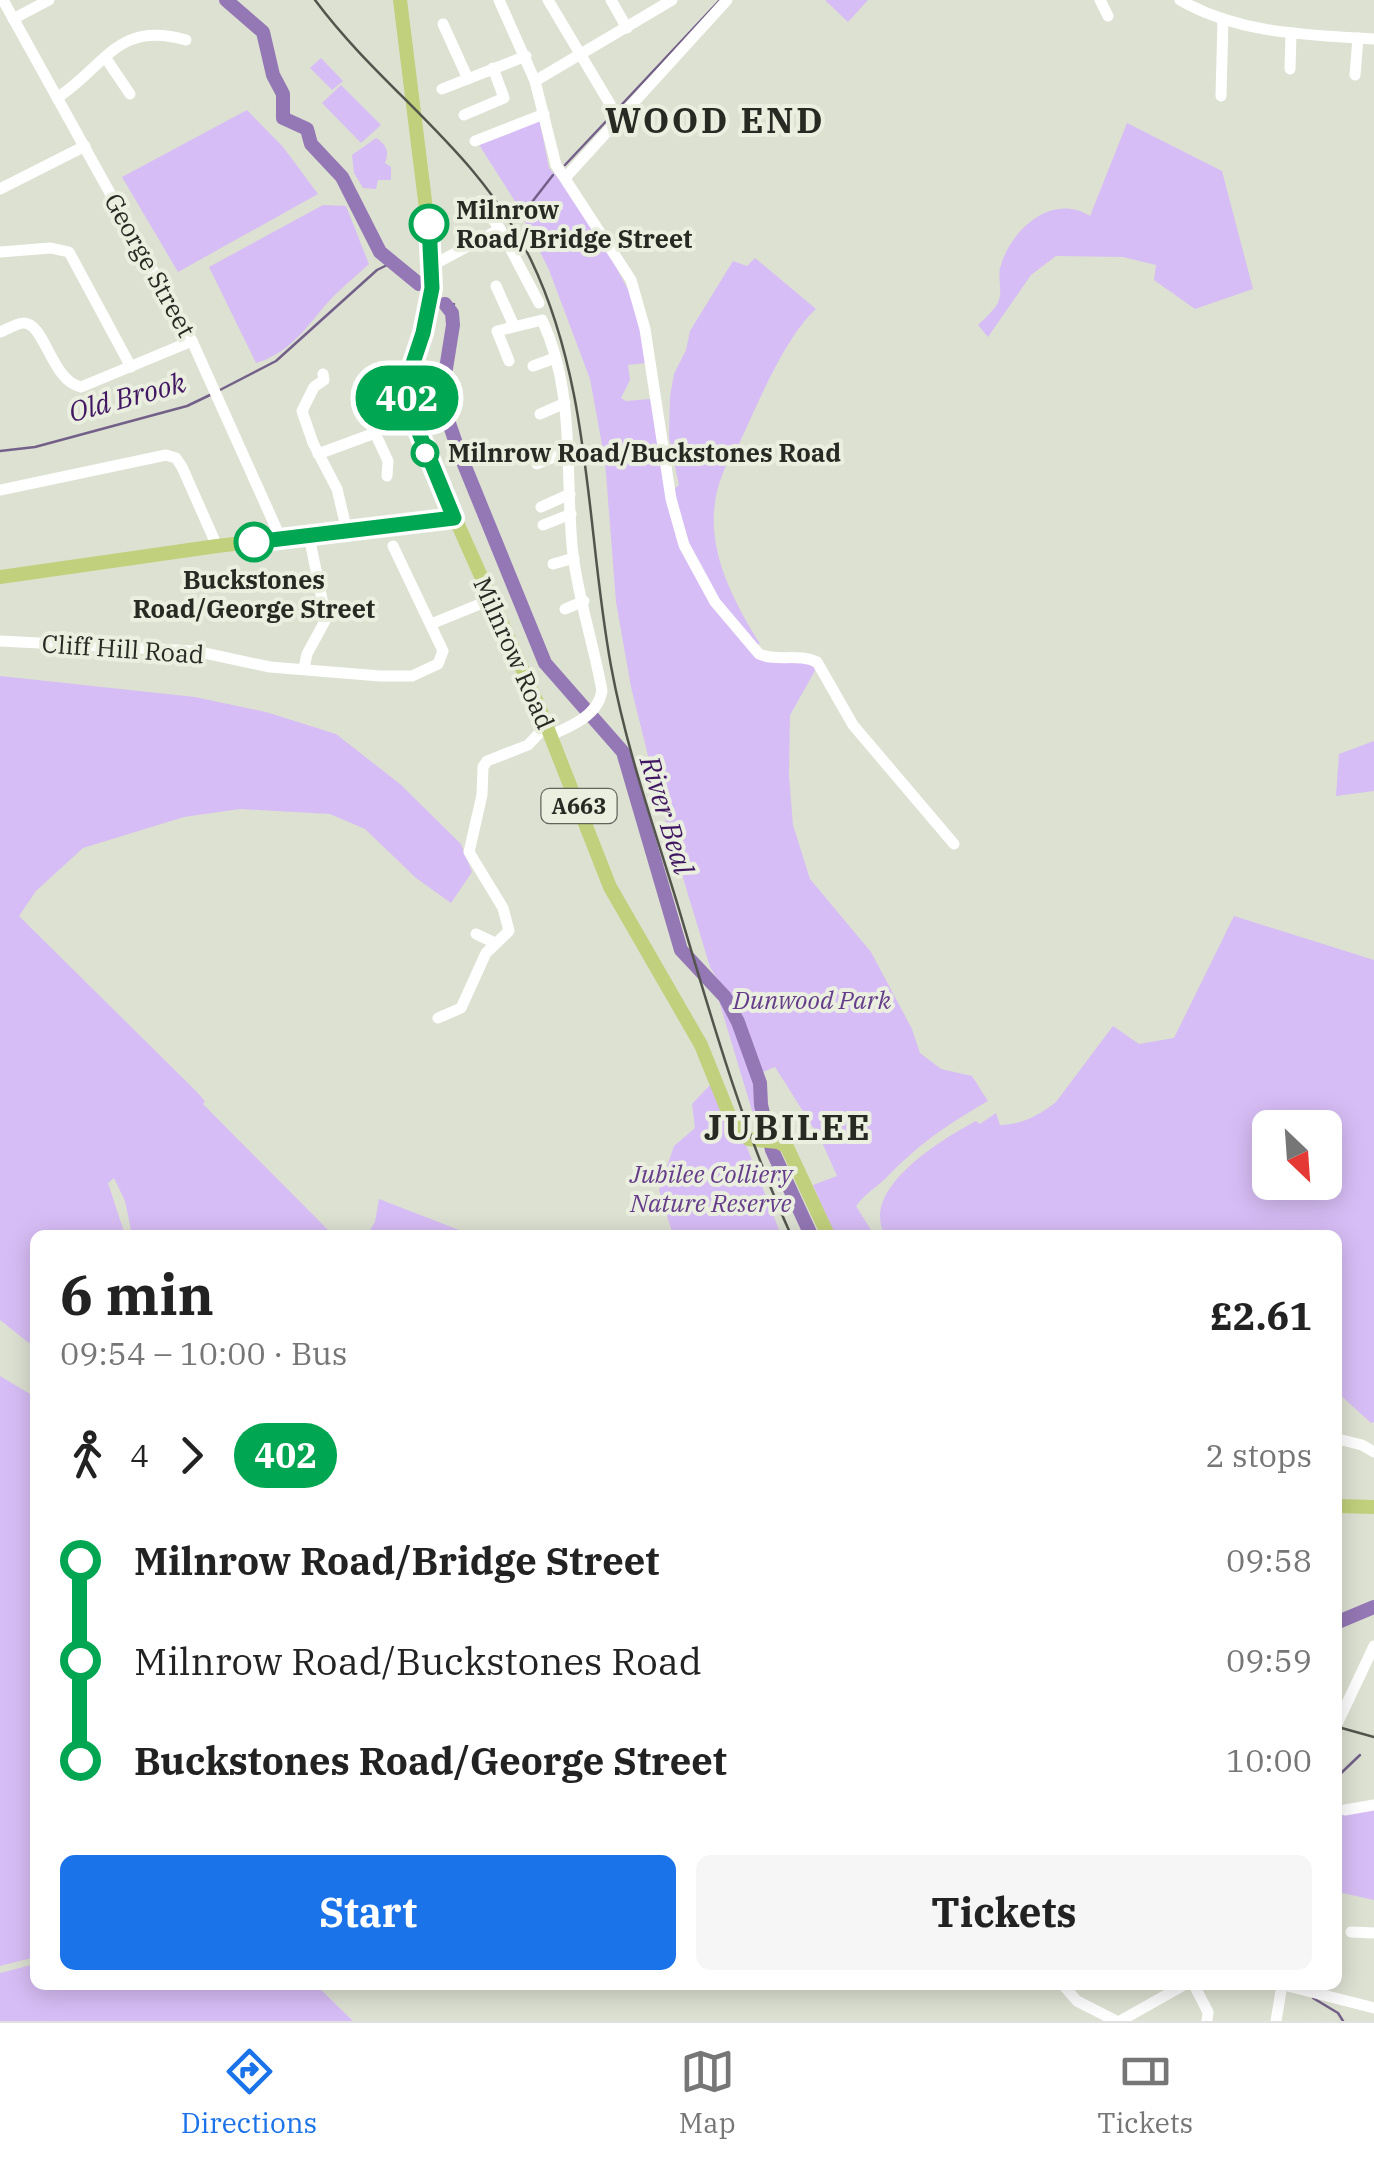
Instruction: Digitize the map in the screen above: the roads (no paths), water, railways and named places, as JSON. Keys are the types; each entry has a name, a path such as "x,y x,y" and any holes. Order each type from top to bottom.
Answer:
{"main road":[{"name":"Milnrow Road","path":"400,0 433,265 429,310 410,372 408,406 549,730 610,887 702,1046 739,1132 748,1139 778,1142 792,1154 826,1230"},
{"path":"0,578 216,546 454,518"},
{"path":"1342,1506 1374,1508"}],"street":[{"name":"George Street","path":"3,0 192,341 281,539"},
{"path":"14,19 49,0"},
{"path":"500,0 526,56 556,165 631,280 645,329 672,499 684,545 696,569 715,602 758,654 817,662 853,725 954,844"},
{"path":"548,0 610,104"},
{"path":"611,0 627,28"},
{"path":"534,81 672,0"},
{"path":"565,178 727,0"},
{"path":"1100,0 1108,16"},
{"path":"1180,0 1224,18 1291,33 1374,39"},
{"path":"1221,96 1224,18"},
{"path":"444,24 468,78"},
{"path":"57,98 78,84 105,56 138,36 162,33 186,40"},
{"path":"1290,70 1291,33"},
{"path":"1356,75 1358,38"},
{"path":"105,56 130,94"},
{"path":"442,89 526,56"},
{"path":"464,115 504,98 493,68"},
{"path":"475,141 544,114"},
{"path":"0,189 85,146"},
{"path":"480,201 500,229 540,303"},
{"path":"433,265 500,229"},
{"path":"0,252 51,248 69,252 132,368"},
{"path":"496,286 514,326"},
{"path":"438,1018 461,1008 486,953 507,934 508,922 469,852 482,795 483,767 528,746 549,730 583,718 598,705 602,691 574,558 565,404 542,320 497,331 509,361"},
{"path":"0,332 29,324 62,378 77,387 90,386 192,341"},
{"path":"533,366 554,358"},
{"path":"323,374 324,380 304,401 302,411 318,454 337,489 347,532"},
{"path":"540,414 565,404"},
{"path":"318,454 375,433 388,461 387,476"},
{"path":"537,464 569,450"},
{"path":"0,490 166,455 176,458 182,467 216,546"},
{"path":"541,507 570,494"},
{"path":"543,526 571,514"},
{"path":"304,668 326,619 309,536"},
{"path":"393,546 431,624 490,600"},
{"path":"552,564 574,558"},
{"path":"564,608 584,601"},
{"name":"Cliff Hill Road","path":"0,641 194,650 270,667 412,676 438,664 442,658 444,651 431,624"},
{"path":"476,934 495,942"},
{"path":"1342,1439 1374,1452"},
{"path":"1342,1711 1374,1646"},
{"path":"1345,1810 1374,1805"},
{"path":"1351,1932 1374,1932"},
{"path":"1068,1990 1078,2001 1118,2021 1175,1990"},
{"path":"1197,1990 1208,2012 1207,2021"},
{"path":"1276,2021 1282,1990"},
{"path":"1303,1990 1374,2008"}],"waterway":[{"name":"River Beal","path":"226,0 263,32 273,75 283,94 283,118 307,129 311,144 342,177 380,252 419,284"},
{"path":"565,165 719,1"},
{"path":"532,202 553,175"},
{"name":"Old Brook","path":"218,391 276,361 377,270 387,265 402,269"},
{"name":"River Beal","path":"445,304 452,313 453,325 441,400 459,452 545,663 623,752 681,950 725,997 738,1022 760,1083 772,1150 809,1230"},
{"name":"River Beal","path":"449,308 454,304"},
{"name":"Old Brook","path":"0,451 35,447 187,406 210,395"},
{"name":"River Beal","path":"1342,1620 1374,1607"},
{"path":"1342,1772 1360,1755"},
{"path":"1313,1998 1338,2013 1343,2021"}],"tram line":[{"path":"315,0 342,34 485,186 531,260 551,308 577,408 603,615 624,727 729,1072 789,1230"},
{"path":"1342,1728 1374,1737"}],"place":[{"name":"Milnrow Road/Bridge Street","path":"429,224"},
{"name":"Milnrow Road/Buckstones Road","path":"425,453"},
{"name":"Buckstones Road/George Street","path":"254,542"}],"district":[{"name":"WOOD END","path":"715,121"},
{"name":"JUBILEE","path":"788,1128"}],"park label":[{"name":"Dunwood Park","path":"812,1000"},
{"name":"Jubilee Colliery Nature Reserve","path":"711,1188"}]}
